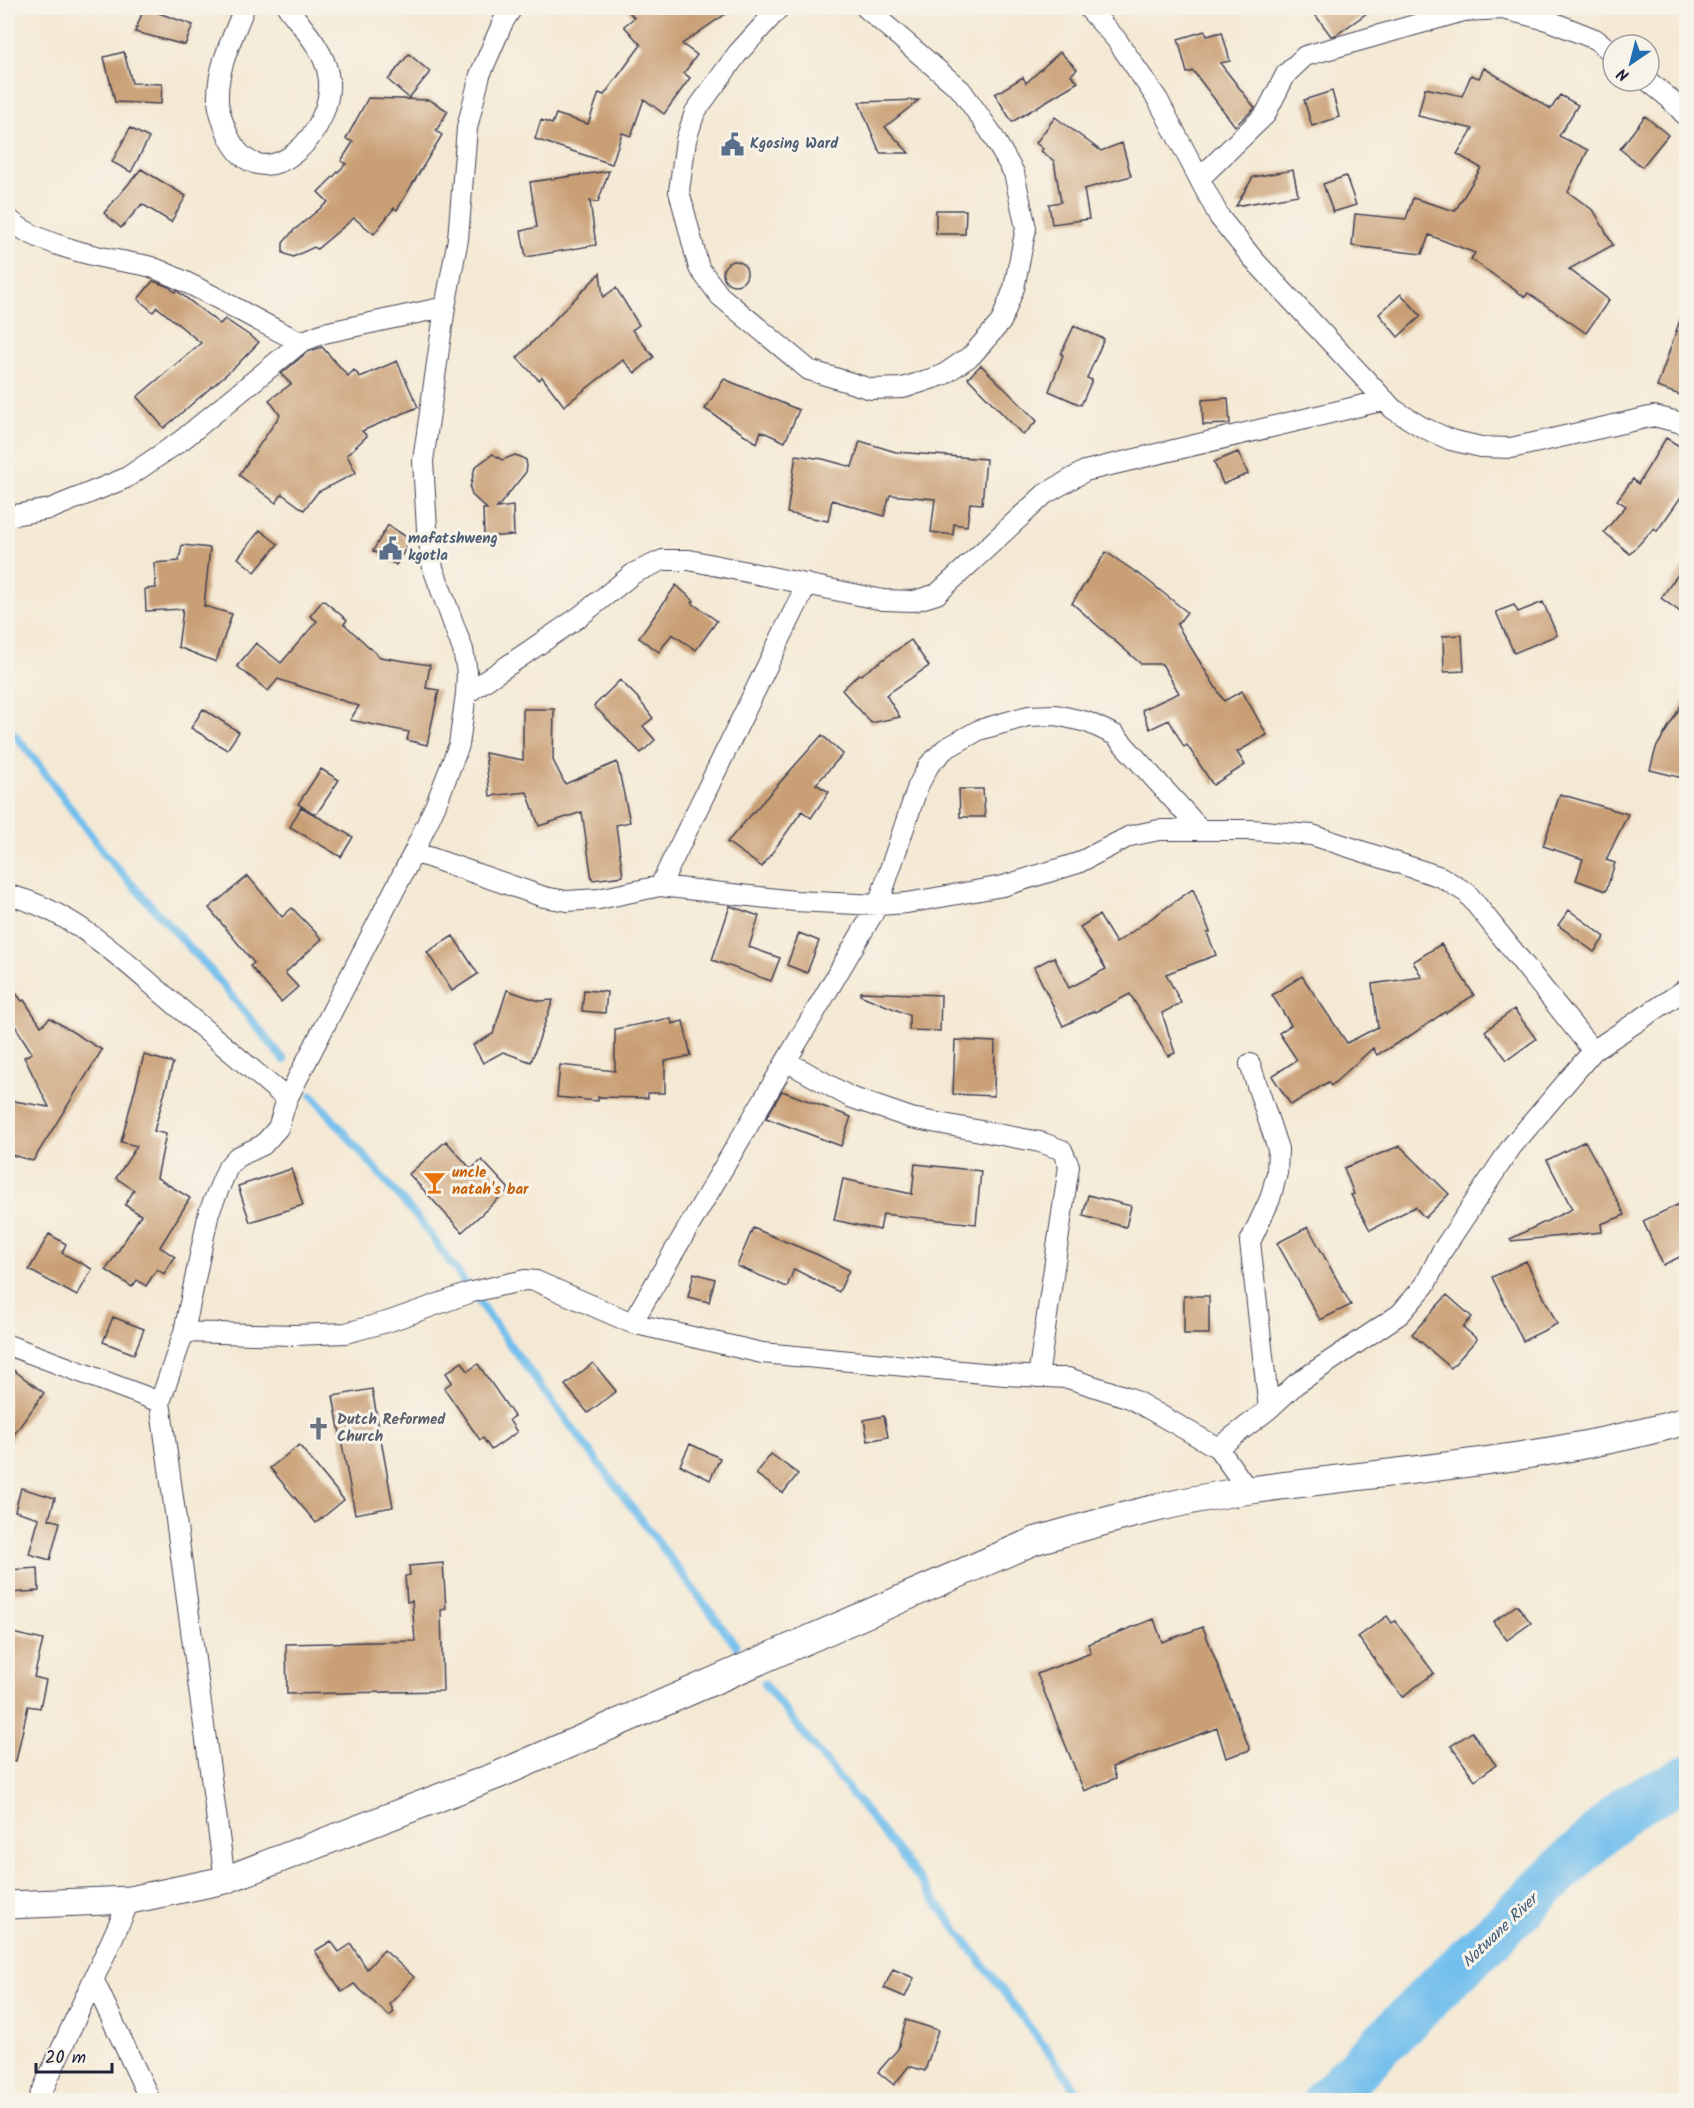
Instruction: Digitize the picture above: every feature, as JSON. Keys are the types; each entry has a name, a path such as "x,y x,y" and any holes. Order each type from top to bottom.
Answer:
{"street":[{"path":"244,8 220,75 217,97 224,126 234,148 248,160 269,165 286,161 306,143 318,127 324,112 328,90 328,74 320,52 288,8"},
{"path":"225,1880 160,1402 184,1332 209,1212 228,1167 237,1157 263,1145 278,1128 287,1099 414,852 459,745 467,672 463,650 433,568 427,529 423,461 445,307 458,239 467,128 480,75 503,22 512,8"},
{"path":"779,8 738,53 695,112 686,140 679,191 699,268 720,296 809,370 872,388 903,388 942,375 972,355 1001,322 1014,288 1026,228 1014,173 990,131 961,90 866,8"},
{"path":"1088,8 1116,39 1158,100 1220,218 1254,260 1393,409 1422,428 1451,440 1481,447 1511,448 1653,416 1686,424"},
{"path":"1200,178 1264,115 1286,74 1305,56 1464,11 1503,9 1547,20 1595,39 1601,44"},
{"path":"1661,91 1686,116"},
{"path":"8,218 14,224 56,244 155,268 301,342"},
{"path":"8,516 50,509 126,478 182,440 301,342 324,333 445,307"},
{"path":"466,694 579,617 634,573 663,560 689,560 883,600 914,601 937,594 1045,494 1085,471 1385,400"},
{"path":"660,886 807,584"},
{"path":"632,1323 878,905 918,786 929,765 945,748 979,730 1028,716 1056,715 1087,722 1114,735 1200,829"},
{"path":"414,852 544,897 567,901 599,899 660,886 795,901 878,905 907,903 1003,886 1078,863 1130,836 1159,830 1252,830 1312,835 1441,878 1467,893 1593,1051"},
{"path":"8,895 26,899 69,920 107,946 287,1099"},
{"path":"1218,1448 1269,1409 1296,1384 1400,1314 1425,1285 1442,1251 1512,1146 1593,1051 1686,989"},
{"path":"786,1061 850,1097 911,1118 1040,1142 1062,1150 1069,1166 1038,1377"},
{"path":"1250,1064 1278,1149 1277,1173 1270,1198 1250,1242 1269,1409"},
{"path":"184,1332 296,1335 346,1333 390,1321 472,1292 525,1280 536,1281 632,1323 762,1353 1068,1378 1130,1398 1218,1448 1248,1490"},
{"path":"8,1345 160,1402"},
{"path":"8,1905 130,1900 225,1880 498,1774 1034,1541 1121,1516 1248,1490 1518,1457 1660,1428 1686,1420"},
{"path":"38,2100 130,1900"},
{"path":"94,1981 150,2100"}],"building":[{"path":"144,8 193,25 185,45 135,32"},
{"path":"626,8 734,8 682,44 697,55 684,73 690,78 664,114 644,99 631,136 622,133 612,164 535,139 541,120 552,124 556,114 588,124 599,93 604,95 641,45 624,26 634,18"},
{"path":"1310,8 1374,8 1336,35 1331,36"},
{"path":"1205,31 1207,36 1222,32 1230,61 1220,63 1255,108 1235,126 1193,71 1187,73 1178,39"},
{"path":"124,52 132,83 162,84 161,104 115,102 104,57"},
{"path":"1060,52 1077,69 1071,75 1078,82 1012,122 995,94 1023,77 1026,83"},
{"path":"409,54 430,72 409,98 388,80"},
{"path":"1484,68 1551,109 1560,95 1578,105 1559,136 1588,150 1568,192 1594,211 1613,245 1569,269 1609,300 1586,333 1528,293 1525,297 1471,259 1475,253 1429,235 1422,254 1352,246 1355,214 1406,219 1413,198 1455,211 1481,168 1457,154 1473,129 1418,116 1425,88 1462,96 1471,75 1479,78"},
{"path":"1332,91 1339,117 1312,126 1304,100"},
{"path":"368,98 430,100 448,111 436,131 442,135 397,210 394,208 374,234 354,218 317,249 314,247 293,257 283,253 283,243 293,231 328,202 318,192 346,164 341,161 353,142 346,139"},
{"path":"919,100 885,127 909,153 880,153 859,102"},
{"path":"1645,116 1668,135 1642,167 1620,149"},
{"path":"1055,117 1101,151 1122,143 1131,176 1084,189 1089,219 1052,224 1049,204 1061,202 1054,161 1041,151 1043,149 1036,143"},
{"path":"130,128 149,138 131,172 112,162"},
{"path":"141,169 186,196 171,222 142,204 121,228 104,213"},
{"path":"1293,170 1298,195 1236,206 1253,177"},
{"path":"609,171 598,202 590,201 596,245 526,257 521,231 537,227 530,182"},
{"path":"1346,176 1356,205 1333,212 1323,184"},
{"path":"936,210 966,210 965,234 936,234"},
{"path":"735,261 744,264 747,273 744,282 735,285 726,282 723,273 726,264"},
{"path":"600,273 603,297 616,288 639,325 632,330 654,357 635,373 623,360 564,406 542,377 539,380 517,358"},
{"path":"153,281 177,291 220,324 225,319 259,342 237,365 164,428 137,397 201,343 157,307 153,312 138,299"},
{"path":"1401,294 1421,316 1398,337 1379,314"},
{"path":"1683,311 1686,311 1686,397 1657,387"},
{"path":"1074,326 1104,339 1087,378 1092,380 1081,405 1049,391 1063,355 1061,354"},
{"path":"322,347 348,376 354,370 360,377 397,361 418,407 362,431 367,436 347,455 356,473 318,492 304,510 282,494 276,503 239,475 280,415 269,400 291,384 281,374 307,352"},
{"path":"981,365 1037,421 1023,435 968,378"},
{"path":"724,379 799,410 785,442 761,431 757,443 705,409"},
{"path":"1228,398 1230,424 1203,425 1202,400"},
{"path":"1666,438 1686,450 1686,490 1657,531 1654,528 1630,554 1604,532 1626,506 1617,500 1633,479 1638,484"},
{"path":"860,441 896,452 986,459 982,504 970,503 967,526 954,524 953,535 931,532 935,499 890,495 884,516 832,500 828,521 787,513 796,455 852,467"},
{"path":"1238,452 1248,474 1223,484 1214,462"},
{"path":"493,454 502,460 515,455 526,460 526,472 497,508 513,506 514,535 484,537 483,509 487,509 472,495 470,488 475,467"},
{"path":"388,525 411,540 396,565 373,551"},
{"path":"260,530 278,544 255,572 238,558"},
{"path":"182,545 210,548 204,606 232,614 216,662 178,647 183,609 146,611 145,589 156,588 154,563 179,561"},
{"path":"1106,552 1146,579 1187,612 1177,625 1224,701 1242,691 1267,735 1237,752 1245,765 1213,785 1187,745 1184,747 1169,720 1150,729 1142,710 1179,693 1162,664 1141,664 1072,603"},
{"path":"1686,563 1686,616 1661,598"},
{"path":"676,585 694,601 692,603 717,621 696,650 672,634 659,652 639,638"},
{"path":"323,600 347,620 344,624 380,657 430,665 426,688 439,690 427,745 407,740 409,732 350,720 359,706 278,679 268,691 237,666 256,643 281,663 317,621 310,616"},
{"path":"1543,602 1557,635 1514,653 1496,612 1514,605 1518,612"},
{"path":"1462,635 1464,671 1444,672 1443,636"},
{"path":"911,640 929,666 886,695 900,717 871,723 842,690 859,674 861,675"},
{"path":"620,680 653,718 643,726 655,740 641,753 594,706"},
{"path":"1686,697 1686,764 1683,778 1650,770 1656,748"},
{"path":"203,709 239,732 227,750 191,728"},
{"path":"523,709 554,709 553,760 565,784 617,762 630,822 616,825 623,876 592,880 582,812 539,826 527,792 490,796 485,753 523,760"},
{"path":"822,735 843,754 816,784 829,792 811,818 802,811 762,867 727,842"},
{"path":"321,769 339,780 316,815 298,804"},
{"path":"959,789 983,789 985,817 960,817"},
{"path":"1560,794 1628,814 1606,860 1615,863 1606,891 1576,880 1583,859 1543,846"},
{"path":"301,807 353,837 341,857 290,827"},
{"path":"248,876 282,917 292,908 322,939 285,973 298,987 281,1002 250,966 254,963 209,908"},
{"path":"1193,889 1210,932 1207,933 1216,955 1166,974 1181,1003 1162,1013 1175,1053 1168,1056 1130,994 1063,1026 1034,967 1054,957 1069,988 1106,969 1080,927 1099,915 1116,943"},
{"path":"730,906 759,916 749,947 780,958 771,981 712,960"},
{"path":"1569,910 1605,937 1594,952 1558,925"},
{"path":"799,933 819,941 807,973 787,965"},
{"path":"453,936 478,974 452,991 427,952"},
{"path":"1441,944 1474,995 1377,1055 1373,1048 1331,1086 1328,1082 1291,1105 1272,1076 1297,1060 1279,1033 1291,1025 1272,995 1302,976 1347,1043 1378,1027 1372,984 1422,977 1413,962"},
{"path":"8,983 22,1001 24,1000 41,1026 50,1018 102,1050 33,1161 8,1154 8,1100 49,1107 24,1057 32,1053 8,1015"},
{"path":"507,990 539,1001 553,1000 531,1062 503,1052 483,1063 473,1045 493,1034"},
{"path":"584,990 607,992 605,1013 582,1011"},
{"path":"861,992 941,995 940,1031 909,1030 909,1015 860,995"},
{"path":"1514,1009 1536,1039 1507,1060 1485,1031"},
{"path":"671,1018 672,1024 683,1021 691,1056 665,1061 665,1093 648,1093 648,1098 598,1097 598,1101 557,1097 560,1065 615,1071 615,1029"},
{"path":"955,1040 995,1042 994,1096 953,1094"},
{"path":"144,1055 173,1063 154,1131 166,1134 157,1178 190,1198 160,1247 175,1257 164,1274 157,1269 146,1286 137,1280 132,1287 106,1270 141,1215 125,1205 134,1190 116,1178 137,1146 121,1142"},
{"path":"782,1091 851,1117 841,1146 766,1118"},
{"path":"446,1141 471,1169 482,1160 509,1189 462,1232 409,1174"},
{"path":"1585,1141 1625,1215 1601,1224 1602,1232 1511,1241 1510,1239 1572,1209 1547,1160"},
{"path":"1400,1146 1449,1194 1425,1218 1415,1207 1370,1230 1351,1195 1354,1194 1344,1168"},
{"path":"915,1164 981,1171 976,1224 883,1214 880,1230 834,1220 843,1179 912,1194"},
{"path":"291,1169 303,1205 250,1222 238,1186"},
{"path":"1088,1195 1131,1206 1126,1227 1083,1216"},
{"path":"1686,1201 1686,1254 1663,1265 1643,1221"},
{"path":"1308,1227 1351,1305 1320,1320 1277,1243"},
{"path":"753,1228 849,1270 839,1292 794,1269 787,1287 737,1266"},
{"path":"49,1234 66,1244 62,1253 92,1269 77,1296 29,1270"},
{"path":"1526,1261 1557,1324 1523,1341 1492,1277"},
{"path":"694,1273 715,1279 709,1302 688,1297"},
{"path":"1447,1295 1472,1317 1463,1327 1477,1339 1451,1368 1412,1334"},
{"path":"1184,1296 1209,1296 1209,1334 1184,1334"},
{"path":"113,1317 144,1329 134,1354 103,1342"},
{"path":"462,1362 468,1371 478,1364 514,1416 509,1420 517,1432 491,1450 483,1438 480,1440 444,1388 452,1382 446,1373"},
{"path":"593,1363 616,1391 588,1413 565,1385"},
{"path":"8,1366 44,1393 8,1443"},
{"path":"372,1389 393,1507 355,1514 333,1396"},
{"path":"884,1416 888,1437 868,1441 864,1420"},
{"path":"690,1444 720,1458 710,1480 680,1465"},
{"path":"299,1445 344,1500 316,1523 270,1468"},
{"path":"771,1454 798,1474 783,1493 756,1474"},
{"path":"21,1488 55,1498 49,1519 60,1522 50,1560 29,1554 39,1518 15,1511"},
{"path":"443,1563 446,1609 441,1610 443,1691 287,1694 286,1644 415,1641 412,1601 407,1602 405,1576 410,1575 409,1566"},
{"path":"38,1568 39,1591 8,1593 8,1570"},
{"path":"1517,1605 1531,1623 1507,1640 1493,1622"},
{"path":"1387,1616 1392,1623 1395,1621 1434,1673 1402,1697 1358,1637"},
{"path":"1154,1619 1162,1642 1203,1627 1250,1750 1226,1758 1217,1728 1112,1767 1116,1778 1084,1791 1037,1674 1091,1653 1088,1644"},
{"path":"8,1632 43,1640 34,1677 46,1680 40,1708 28,1706 16,1761 8,1760"},
{"path":"1472,1732 1496,1765 1475,1780 1451,1746"},
{"path":"331,1941 339,1952 351,1944 367,1969 384,1950 414,1977 390,2004 394,2012 389,2016 354,1984 342,1992 315,1951"},
{"path":"893,1969 914,1978 905,1997 884,1988"},
{"path":"906,2020 938,2030 925,2071 909,2066 894,2085 878,2072 898,2049"}],"waterway":[{"path":"8,727 107,857 211,971 284,1060"},
{"path":"312,1095 421,1222 513,1349 736,1646"},
{"path":"764,1684 907,1863 1076,2089 1070,2100"},
{"name":"Notwane River","path":"1326,2100 1447,1979 1627,1808 1686,1778"}],"place":[{"name":"Kgosing Ward","path":"732,144"},
{"name":"mafatshweng kgotla","path":"390,548"},
{"name":"uncle natah's bar","path":"434,1182"},
{"name":"Dutch Reformed Church","path":"319,1429"}]}
